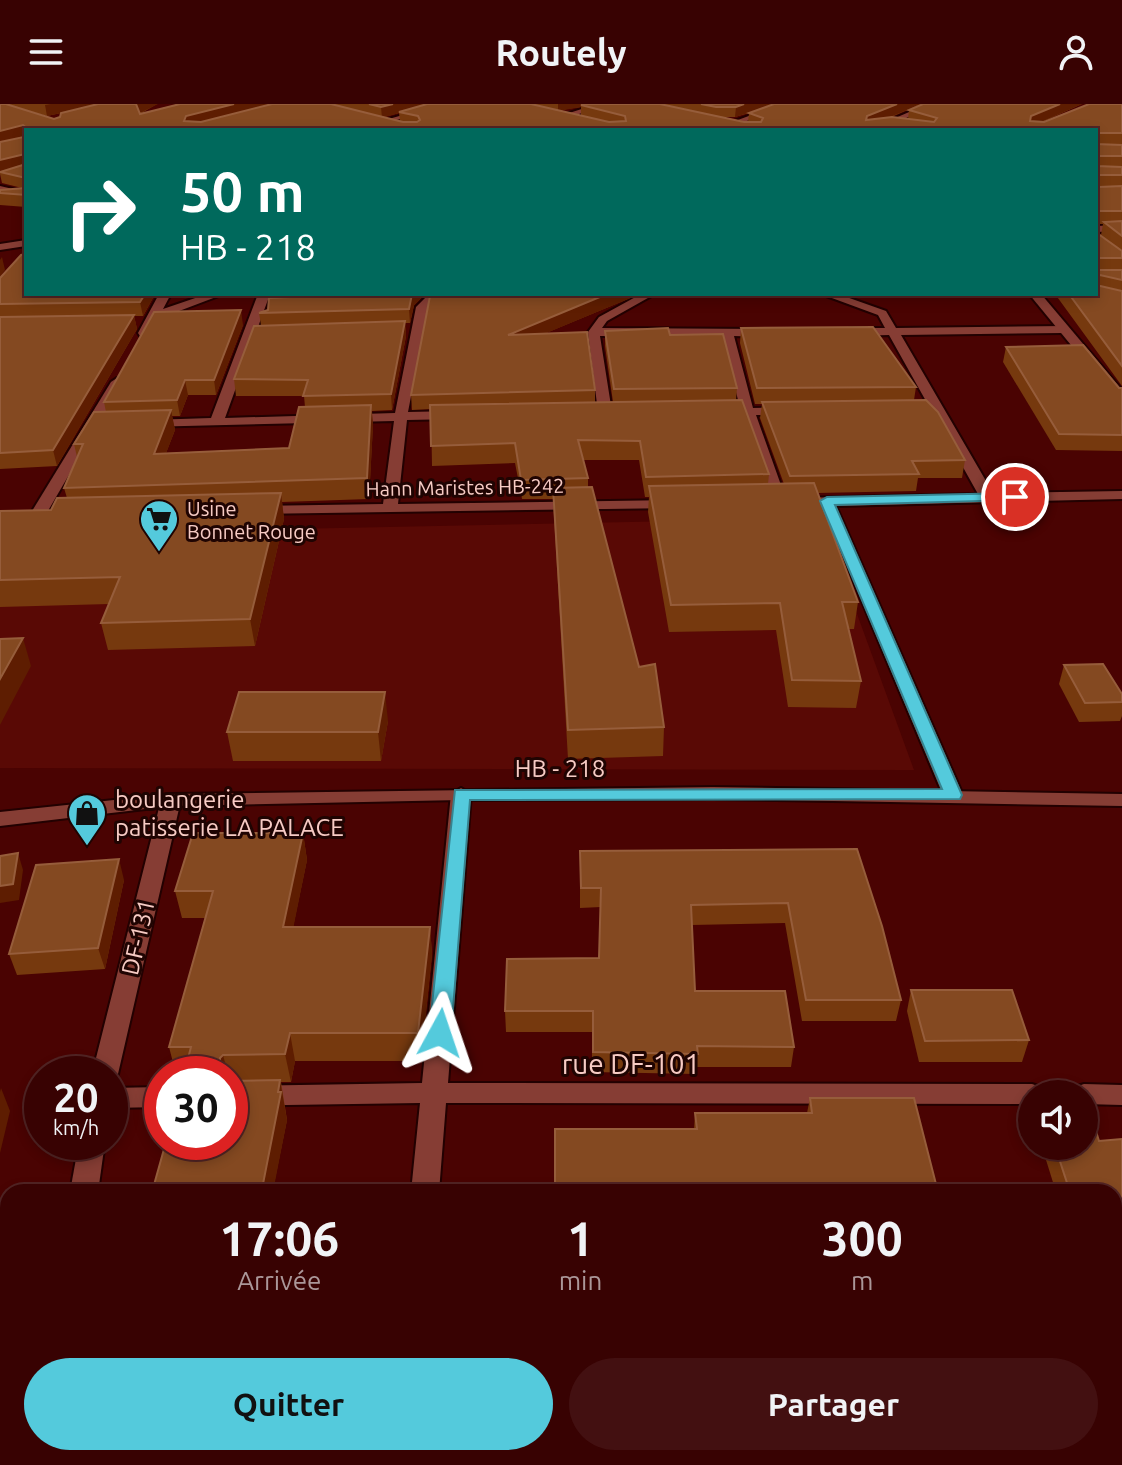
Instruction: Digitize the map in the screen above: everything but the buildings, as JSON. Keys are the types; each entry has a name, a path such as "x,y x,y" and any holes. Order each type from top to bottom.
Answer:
{"street":[{"path":"382,122 451,104"},
{"path":"561,117 605,104"},
{"path":"754,104 776,108"},
{"path":"714,126 790,104"},
{"path":"877,128 935,104"},
{"path":"547,114 590,123"},
{"path":"368,122 404,127"},
{"path":"892,123 904,125"},
{"path":"729,124 747,128"},
{"path":"0,189 22,194"},
{"path":"0,197 22,194"},
{"path":"1098,229 1122,228"},
{"path":"0,247 24,243"},
{"path":"135,349 164,296"},
{"path":"136,322 213,296"},
{"path":"217,421 263,296"},
{"path":"390,508 401,416 417,329 422,307 434,296"},
{"path":"605,412 594,332 603,319 643,296"},
{"path":"834,296 877,309 988,498"},
{"path":"1037,296 1122,398"},
{"path":"402,329 417,329"},
{"path":"831,333 1062,329"},
{"path":"594,332 786,333"},
{"path":"251,334 266,333"},
{"path":"727,333 773,502 1122,495"},
{"path":"38,516 100,425 128,363"},
{"path":"920,409 936,409"},
{"path":"701,412 811,411"},
{"path":"589,413 621,412"},
{"path":"139,424 464,415"},
{"path":"827,501 953,795"},
{"name":"Hann Maristes HB-242","path":"237,511 687,504"},
{"path":"426,1184 461,794"},
{"name":"HB - 218","path":"0,819 171,800 461,794 953,795 1122,800"},
{"name":"DF-131","path":"109,1056 171,800"},
{"name":"rue DF-101","path":"248,1096 1018,1094"},
{"path":"1098,1094 1122,1095"},
{"path":"85,1184 89,1160"}],"shaded area":[{"path":"822,518 914,770 0,768 0,535"}],"place":[{"name":"Usine Bonnet Rouge","path":"159,553"},
{"name":"boulangerie patisserie LA PALACE","path":"87,847"}],"route":[{"path":"440,1033 461,794 953,795 827,501 1015,497"}]}
